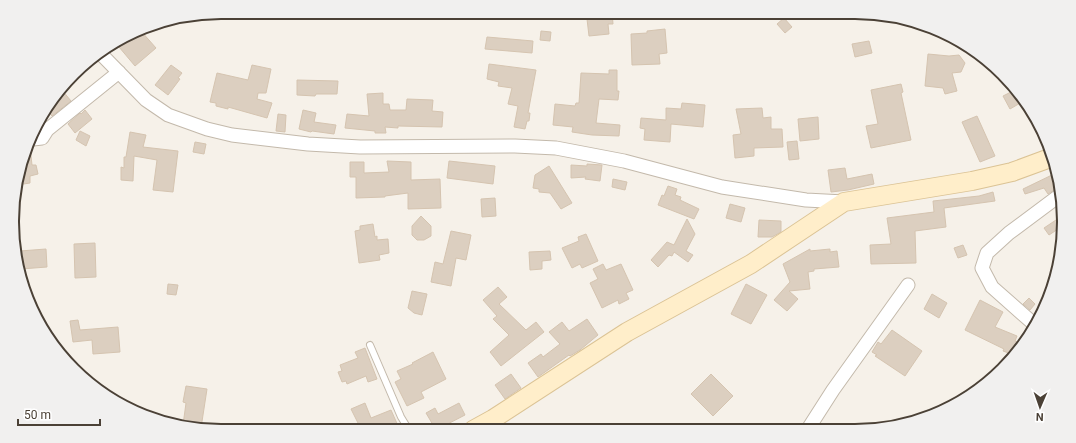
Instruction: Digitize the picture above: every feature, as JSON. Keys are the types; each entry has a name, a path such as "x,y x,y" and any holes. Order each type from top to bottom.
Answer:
{"street":[{"path":"104,57 146,100 168,115 232,136 308,144 360,147 515,146 556,148 624,161 722,187 806,200 844,202 972,181 1012,172 1047,159"},
{"path":"37,139 42,138 47,130 119,72"},
{"path":"1031,321 992,287 982,268 987,253 1009,233 1056,198"},
{"path":"484,424 627,332 751,264 844,202"},
{"path":"811,424 833,390 908,285"}],"lane":[{"path":"370,345 406,424"}],"building":[{"path":"587,19 613,19 613,24 608,24 609,34 589,36"},
{"path":"785,19 792,27 785,33 777,24"},
{"path":"665,29 667,53 659,54 660,64 632,65 631,34 647,33 647,31"},
{"path":"541,31 551,32 550,41 540,40"},
{"path":"144,34 156,48 135,66 119,47"},
{"path":"487,37 533,41 532,53 485,49"},
{"path":"869,41 872,53 855,57 852,44"},
{"path":"928,54 949,56 959,55 965,63 961,72 952,73 957,91 945,94 943,88 925,86"},
{"path":"489,64 536,70 528,113 530,113 529,121 527,121 525,129 514,127 518,106 508,104 512,88 498,86 499,82 487,79"},
{"path":"171,65 182,73 178,78 180,79 168,95 155,85"},
{"path":"252,65 271,69 266,93 258,93 257,99 272,103 267,118 228,107 228,109 216,106 216,103 210,102 217,73 248,80"},
{"path":"609,70 617,70 617,91 619,91 618,100 599,99 596,123 620,125 619,136 592,135 572,132 573,127 553,125 555,104 575,106 576,103 579,103 581,73 609,74"},
{"path":"297,80 338,81 337,94 316,94 315,96 297,95"},
{"path":"901,84 903,92 901,93 911,140 871,148 866,126 878,124 871,90"},
{"path":"1010,92 1019,104 1010,109 1003,96"},
{"path":"65,93 71,101 52,116 50,114"},
{"path":"383,93 383,104 389,104 390,110 406,110 407,99 433,100 432,111 443,112 442,127 385,127 386,133 375,133 375,131 345,128 347,114 369,116 367,94"},
{"path":"682,103 705,105 703,127 671,124 670,142 644,140 645,129 640,128 641,118 666,120 666,108 681,109"},
{"path":"762,108 763,118 771,117 771,129 782,129 783,147 754,148 754,156 735,158 733,135 741,134 736,109"},
{"path":"85,110 92,119 75,133 68,124"},
{"path":"303,110 316,113 314,122 336,125 334,134 311,132 299,129"},
{"path":"278,114 286,115 285,132 276,131"},
{"path":"977,116 995,156 980,162 962,122"},
{"path":"818,117 819,139 800,141 798,119"},
{"path":"80,131 90,136 86,146 76,140"},
{"path":"130,132 146,135 143,147 178,151 173,192 153,190 157,160 134,156 133,181 121,180 121,167 124,168 124,157 126,157"},
{"path":"797,141 799,159 789,160 787,142"},
{"path":"195,142 206,144 204,154 193,152"},
{"path":"31,154 32,165 36,165 38,174 30,176 30,183 23,184"},
{"path":"387,161 411,162 411,180 440,179 441,208 408,209 408,193 385,197 356,198 356,177 350,177 350,162 364,162 364,173 389,172"},
{"path":"449,161 495,166 493,184 447,178"},
{"path":"587,164 602,165 600,181 585,179 586,177 571,178 571,165 587,166"},
{"path":"549,166 572,203 561,209 550,193 539,192 539,189 533,188 535,175"},
{"path":"845,168 847,179 872,174 874,184 831,192 828,170"},
{"path":"1051,175 1054,190 1048,194 1044,188 1025,194 1023,189"},
{"path":"613,179 627,182 625,190 612,187"},
{"path":"668,186 677,189 675,195 681,197 680,200 699,209 694,219 658,205"},
{"path":"993,192 995,201 944,208 946,227 915,231 916,263 871,264 870,245 891,244 887,218 934,212 933,201 979,196"},
{"path":"495,198 496,216 482,217 481,199"},
{"path":"730,204 745,208 741,222 726,218"},
{"path":"421,216 431,226 431,236 424,240 417,240 412,235 412,226"},
{"path":"687,219 695,234 686,251 693,255 688,262 674,252 672,256 669,255 658,267 651,260 667,242 674,245"},
{"path":"1057,219 1057,230 1049,235 1044,228"},
{"path":"759,220 781,221 781,232 772,237 758,237"},
{"path":"373,224 375,237 377,236 377,240 388,239 389,253 379,255 380,260 359,263 355,231 360,230 360,226"},
{"path":"451,231 471,235 466,260 456,258 451,286 431,282 435,262 443,264"},
{"path":"586,234 598,261 582,268 580,264 572,268 562,248 579,241 578,237"},
{"path":"95,243 96,277 75,278 74,244"},
{"path":"963,245 967,255 958,258 954,248"},
{"path":"46,249 47,267 25,269 21,251"},
{"path":"810,249 810,251 830,249 830,252 837,251 839,267 814,269 814,271 808,272 810,289 789,291 798,299 787,311 774,300 790,282 783,264"},
{"path":"550,251 551,260 542,261 542,269 530,270 529,252"},
{"path":"603,264 606,270 621,264 633,290 626,293 629,299 619,304 618,300 602,308 590,283 598,279 593,269"},
{"path":"168,284 178,285 176,295 167,294"},
{"path":"746,284 767,295 751,324 731,314"},
{"path":"498,287 507,297 499,304 526,330 536,322 544,332 501,366 490,352 509,335 493,319 497,316 483,300"},
{"path":"412,291 427,294 422,315 414,313 408,308"},
{"path":"932,294 947,303 939,318 924,309"},
{"path":"1029,298 1035,304 1030,310 1023,304"},
{"path":"980,300 1003,312 995,327 1017,336 1015,341 1017,342 1009,353 1003,351 1004,349 965,330"},
{"path":"587,319 598,335 580,350 570,356 569,355 538,377 528,363 541,354 543,357 560,344 549,332 562,322 569,331"},
{"path":"78,320 80,330 118,327 120,352 93,354 92,340 73,342 70,321"},
{"path":"892,330 922,351 905,376 875,356 877,355 872,352 878,342 881,344"},
{"path":"365,348 377,379 368,382 366,376 347,384 346,381 342,382 338,372 342,371 340,365 358,358 355,352"},
{"path":"433,352 446,379 421,392 424,398 407,406 395,382 401,379 397,371 413,364 412,363"},
{"path":"511,374 521,388 505,399 495,385"},
{"path":"711,374 733,396 713,416 691,394"},
{"path":"186,386 207,389 202,423 184,420 186,403 183,402"},
{"path":"365,403 371,418 391,410 397,424 358,424 351,409"},
{"path":"459,403 465,415 448,424 432,424 426,413 435,408 438,414"}]}
